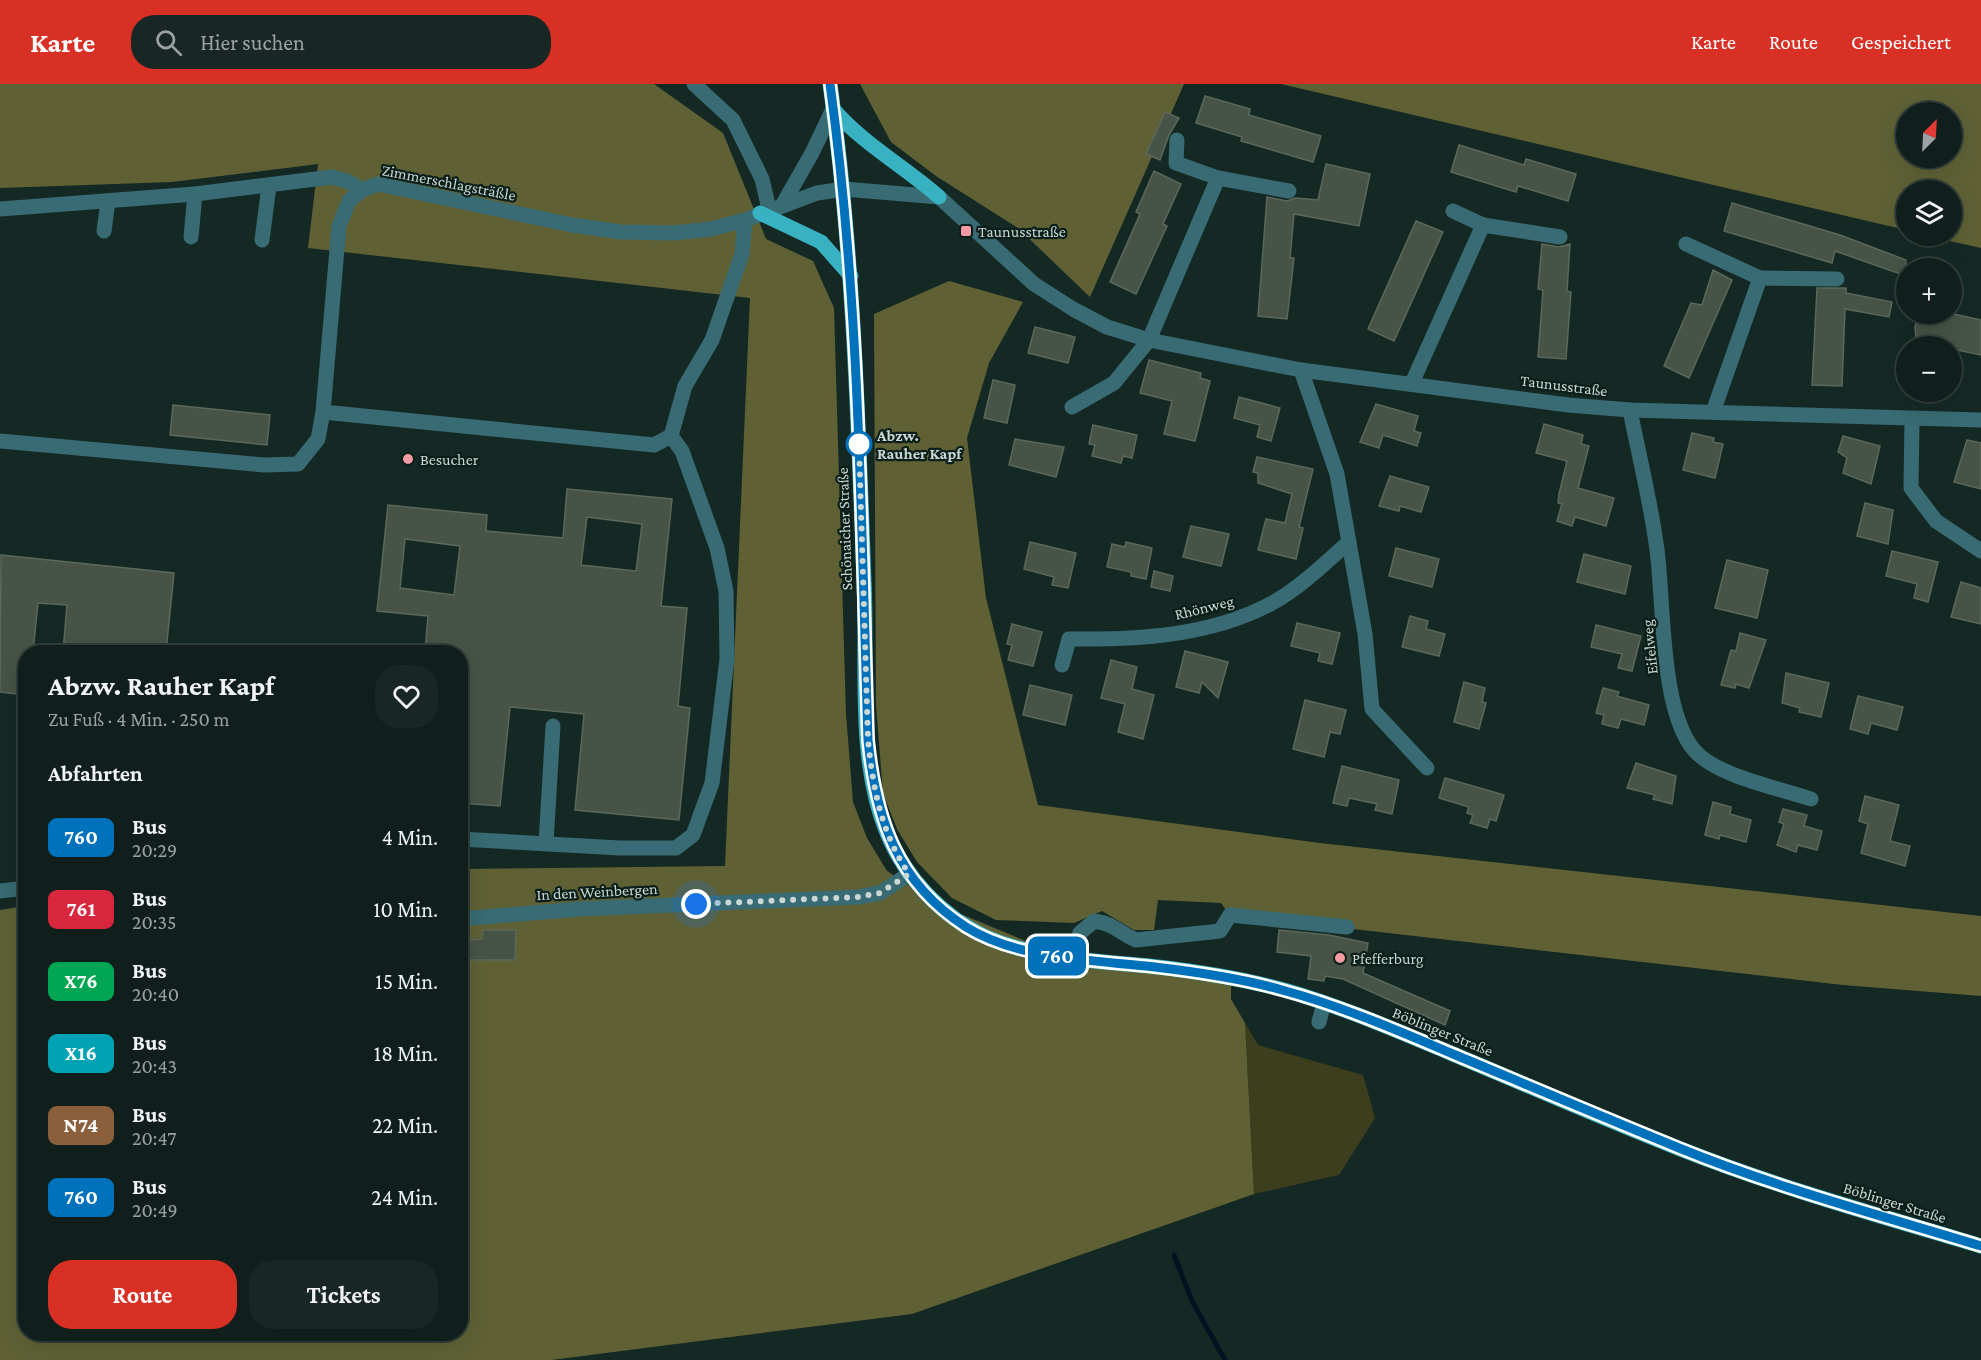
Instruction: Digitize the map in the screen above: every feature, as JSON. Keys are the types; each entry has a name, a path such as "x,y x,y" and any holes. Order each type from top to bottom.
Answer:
{"main road":[{"name":"Schönaicher Straße","path":"830,84 844,189 851,276 866,608 868,740 876,801 903,872"},
{"path":"833,109 853,132 908,171 939,197"},
{"path":"771,208 821,242 851,276"},
{"name":"Böblinger Straße","path":"903,872 939,905 968,927 999,942 1069,959 1156,967 1231,978 1283,990 1324,1003 1749,1174 1981,1246"}],"street":[{"path":"694,84 733,120 762,179 771,208"},
{"path":"771,208 812,153 833,109"},
{"path":"1177,140 1176,163 1218,178 1289,191"},
{"name":"Zimmerschlagsträßle","path":"0,208 195,194 332,177 347,181 362,190 371,185 385,184 487,208 621,232 682,232 711,229 745,220 771,208 817,193 844,189"},
{"path":"1072,407 1114,383 1149,340 1218,178"},
{"path":"262,240 268,186"},
{"path":"844,189 939,197"},
{"path":"0,441 264,465 297,464 318,439 323,412 336,243 342,213 349,201 362,190"},
{"path":"191,237 195,194"},
{"name":"Taunusstraße","path":"939,197 1034,284 1107,327 1149,340 1301,370 1568,405 1630,410 1912,420 1981,420"},
{"path":"104,231 108,201"},
{"path":"1453,211 1483,225 1560,237"},
{"path":"323,412 654,445 671,436 685,386 712,340 742,254 745,220"},
{"path":"1412,383 1483,225"},
{"path":"1686,244 1760,278 1837,279"},
{"path":"1713,412 1760,278"},
{"path":"1301,370 1337,474 1365,634 1372,709 1427,768"},
{"name":"Eifelweg","path":"1630,410 1657,547 1671,696 1678,723 1694,750 1712,764 1811,799"},
{"path":"1912,420 1911,488 1936,521 1981,551"},
{"path":"468,839 620,848 676,848 693,836 712,783 727,659 726,591 717,548 682,451 671,436"},
{"name":"Rhönweg","path":"1062,664 1069,639 1128,640 1187,632 1242,616 1275,602 1349,542"},
{"path":"546,843 553,726"},
{"name":"In den Weinbergen","path":"468,918 580,909 858,897 880,893 903,872"},
{"path":"0,891 18,889"},
{"path":"1069,959 1080,933 1094,921 1113,924 1124,935 1136,940 1220,931 1230,915 1347,927"},
{"path":"1319,1022 1324,1003"}],"green space":[{"path":"0,84 654,84 723,133 766,239 813,261 834,308 846,714 853,802 867,838 887,871 939,905 1069,959 1231,978 1231,999 1245,1023 1254,1194 912,1314 551,1360 0,1360 0,910 18,907 18,1341 468,1341 468,869 725,866 750,298 308,248 318,164 172,182 0,188"},
{"path":"860,84 1184,84 1090,297 1018,228 936,176 891,142"},
{"path":"1281,84 1981,84 1981,248 1962,244 1962,180 1896,180 1896,228"},
{"path":"949,281 1023,302 989,363 967,438 986,598 1038,805 1320,843 1981,916 1981,996 1843,985 1230,915 1221,903 1158,900 1154,930 1134,930 1102,911 1074,923 996,920 952,898 917,862 897,829 883,793 876,705 874,314"},
{"path":"1245,1023 1258,1045 1363,1075 1375,1118 1339,1175 1254,1194"}],"building":[{"path":"1205,96 1250,109 1249,115 1321,136 1313,162 1241,141 1242,137 1196,123"},
{"path":"1165,112 1179,118 1169,135 1160,160 1146,154"},
{"path":"1459,145 1524,165 1526,159 1576,174 1568,201 1518,186 1516,192 1451,172"},
{"path":"1326,164 1370,174 1359,226 1294,214 1290,258 1294,258 1287,319 1258,316 1267,197 1287,201 1296,198 1318,200"},
{"path":"1154,171 1181,184 1163,224 1167,226 1136,294 1110,282 1140,214 1136,212"},
{"path":"1732,203 1840,235 1901,258 1896,258 1896,272 1835,251 1832,263 1724,231"},
{"path":"1416,221 1443,232 1394,341 1368,329"},
{"path":"1542,244 1559,247 1570,244 1567,291 1571,292 1566,359 1538,357 1543,290 1538,289"},
{"path":"1713,270 1732,280 1689,378 1664,366 1691,303 1702,305"},
{"path":"1817,288 1846,288 1846,293 1892,302 1889,317 1845,309 1842,386 1812,385"},
{"path":"1962,316 1981,320 1981,355 1962,351 1962,336 1916,336 1916,324 1962,324"},
{"path":"1035,327 1075,337 1068,363 1028,353"},
{"path":"1149,360 1201,373 1200,378 1210,381 1195,441 1164,434 1172,401 1140,393"},
{"path":"993,380 1015,385 1007,423 984,418"},
{"path":"1239,397 1280,408 1271,441 1257,437 1260,425 1234,418"},
{"path":"1376,404 1418,416 1414,431 1421,433 1417,446 1383,435 1379,448 1360,442"},
{"path":"173,405 270,415 267,445 170,435"},
{"path":"1544,424 1583,435 1581,444 1589,446 1578,488 1614,498 1606,526 1575,517 1572,526 1557,521 1562,504 1558,503 1559,494 1567,461 1536,453"},
{"path":"1093,425 1137,435 1132,458 1123,456 1121,463 1092,456 1095,445 1089,444"},
{"path":"1692,433 1714,438 1713,442 1723,444 1715,478 1683,470"},
{"path":"1843,436 1880,446 1871,484 1843,473 1847,458 1838,452"},
{"path":"1015,439 1064,447 1056,477 1009,465"},
{"path":"1967,440 1981,443 1981,489 1954,482"},
{"path":"1257,457 1313,469 1299,527 1303,528 1296,559 1258,550 1266,519 1285,523 1292,494 1258,483 1258,473 1253,472"},
{"path":"1390,476 1429,487 1421,512 1400,506 1399,511 1379,506"},
{"path":"567,489 672,499 661,606 687,608 678,706 690,708 679,820 575,810 584,714 510,707 500,806 468,804 468,645 426,645 428,616 377,611 388,505 487,515 486,531 563,538","holes":["587,517 642,524 636,571 581,565","405,539 460,546 454,595 400,588"]},
{"path":"1865,503 1893,510 1888,544 1857,536"},
{"path":"1191,526 1229,534 1221,566 1183,557"},
{"path":"1030,542 1076,553 1068,588 1052,585 1054,577 1024,569"},
{"path":"1126,542 1152,548 1146,579 1131,576 1131,572 1107,567 1112,544 1125,547"},
{"path":"1396,548 1439,559 1432,587 1389,576"},
{"path":"1892,551 1938,562 1928,602 1914,598 1917,584 1886,576"},
{"path":"1584,554 1631,566 1625,594 1577,582"},
{"path":"1,555 174,573 167,645 64,645 67,605 38,603 34,645 18,645 18,694 0,692"},
{"path":"1727,560 1768,570 1757,618 1715,608"},
{"path":"1154,571 1173,576 1170,591 1151,587"},
{"path":"1961,582 1981,588 1981,624 1951,617"},
{"path":"1410,616 1428,621 1426,629 1445,634 1439,656 1402,647"},
{"path":"1297,623 1340,633 1332,664 1318,661 1320,653 1291,646"},
{"path":"1012,624 1042,632 1033,666 1008,660 1012,645 1007,644"},
{"path":"1596,625 1641,636 1632,671 1618,668 1622,654 1591,647"},
{"path":"1740,633 1766,640 1749,688 1736,684 1735,688 1721,685 1731,650 1736,651"},
{"path":"1185,651 1228,662 1218,698 1202,682 1199,693 1176,687"},
{"path":"1111,660 1137,667 1132,689 1154,695 1143,739 1118,732 1125,704 1101,698"},
{"path":"1786,673 1829,683 1821,717 1799,712 1800,708 1782,703"},
{"path":"1464,682 1485,688 1482,702 1486,703 1479,729 1454,722"},
{"path":"1030,685 1072,695 1065,725 1023,715"},
{"path":"1603,688 1619,692 1617,696 1649,705 1644,725 1621,719 1618,728 1602,724 1604,715 1596,713"},
{"path":"1858,696 1903,707 1897,730 1871,723 1868,734 1850,729"},
{"path":"1305,700 1346,710 1340,734 1330,732 1324,757 1293,749"},
{"path":"1636,763 1676,776 1672,804 1653,799 1655,795 1627,788"},
{"path":"1342,766 1399,780 1392,814 1375,810 1377,804 1349,798 1347,806 1333,803"},
{"path":"1445,778 1504,795 1496,821 1490,819 1487,828 1470,823 1473,815 1467,813 1469,807 1439,798"},
{"path":"1865,796 1899,805 1890,841 1910,846 1905,866 1861,853 1868,824 1859,821"},
{"path":"1713,802 1731,807 1730,814 1751,820 1746,842 1720,835 1719,839 1705,835"},
{"path":"1783,809 1807,815 1804,826 1822,831 1817,850 1798,845 1796,852 1777,845 1784,824 1779,822"},
{"path":"483,930 516,930 515,960 468,960 468,940 482,939"},
{"path":"1279,930 1329,935 1368,943 1363,973 1450,1011 1445,1025 1343,979 1325,976 1324,981 1308,979 1311,956 1277,952"}],"waterway":[{"path":"1174,1255 1192,1301 1225,1360"}],"bus line":[{"name":"760","path":"830,84 844,189 853,302 871,772 876,801 886,832 909,874 922,889 953,917 999,942 1069,959 1156,967 1231,978 1283,990 1392,1029 1683,1150 1809,1195 1981,1246"}],"place":[{"name":"Taunusstraße","path":"966,231"},
{"name":"Abzw. Rauher Kapf","path":"859,444"},
{"name":"Besucher","path":"408,459"},
{"name":"Pfefferburg","path":"1340,958"}],"route":[{"path":"696,904 858,897 880,893 909,874 886,832 876,801 871,772 868,740 866,608 859,444"}]}
